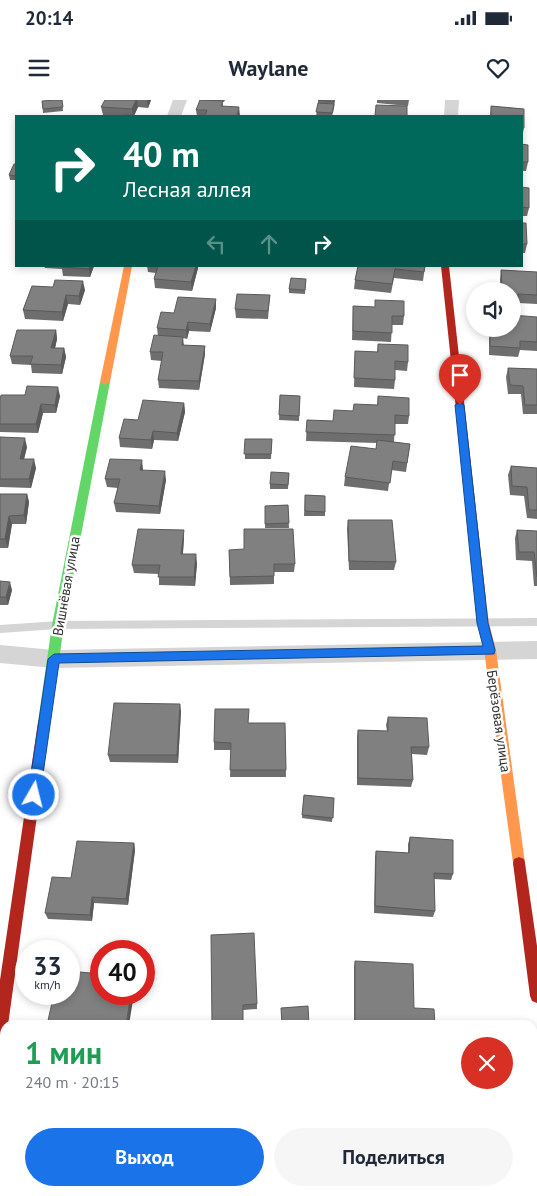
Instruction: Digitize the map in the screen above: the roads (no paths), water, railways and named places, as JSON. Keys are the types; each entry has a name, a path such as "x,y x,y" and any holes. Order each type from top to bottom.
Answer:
{"street":[{"path":"174,115 180,100"},
{"path":"451,115 452,100"},
{"name":"Вишнёвая улица","path":"1,1020 58,625 128,267"},
{"name":"Берёзовая улица","path":"445,267 483,623 490,650 537,996"},
{"path":"0,654 54,659 537,650"}],"lane":[{"path":"0,629 58,625 537,622"}]}
